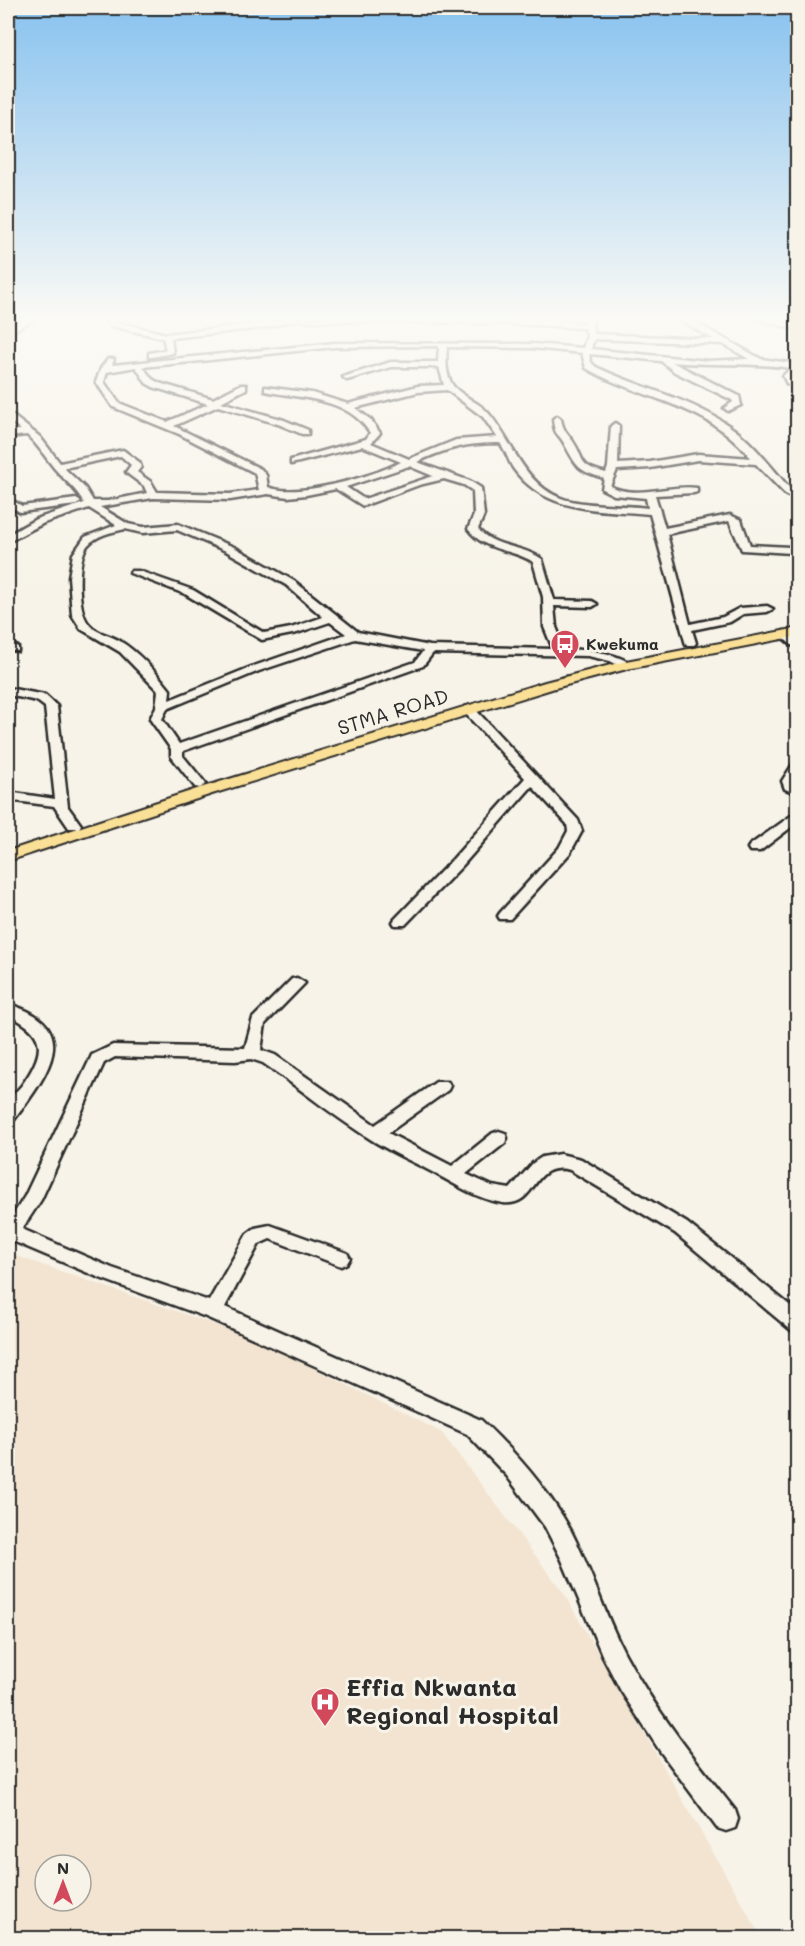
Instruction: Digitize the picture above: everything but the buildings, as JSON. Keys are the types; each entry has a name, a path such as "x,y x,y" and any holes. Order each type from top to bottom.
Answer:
{"main road":[{"name":"STMA ROAD","path":"8,847 200,784 620,662 690,643 798,625"},
{"name":"STMA ROAD","path":"8,856 206,791 620,662 791,633"}],"street":[{"path":"126,410 166,426 258,471 266,492"},
{"path":"166,426 200,410"},
{"path":"238,410 281,422 305,432"},
{"path":"294,462 369,441 375,433 372,424 352,410"},
{"path":"479,410 486,415 510,450 517,466 544,494 575,504 652,511"},
{"path":"692,410 737,435 789,493 798,497"},
{"path":"8,415 37,439 89,502 102,514 125,526 143,530 178,527 201,535 290,583 354,635 430,649 560,651 620,662"},
{"path":"557,419 559,433 568,441 576,460 588,471 609,477"},
{"path":"615,426 613,467 605,487 607,490 648,493 694,490"},
{"path":"8,435 29,432"},
{"path":"8,501 23,509 89,502 108,504 153,495 230,497 266,492 280,494 370,477 408,463 429,452 458,443 502,440"},
{"path":"363,443 444,477 467,483 478,490 479,515 473,529 478,537 492,545 520,552 538,561 548,603 550,627 560,651"},
{"path":"58,466 123,453 136,464 131,473 148,484 153,495"},
{"path":"613,467 650,465 698,457 759,461"},
{"path":"337,485 363,503 416,483 444,477"},
{"path":"648,493 652,511 662,532 673,586 690,643"},
{"path":"8,539 40,521 89,502"},
{"path":"662,532 734,519 746,548 796,548"},
{"path":"125,526 94,534 77,551 74,558 75,609 86,628 125,650 162,688 165,693 156,719 165,735 177,749 177,756 200,784"},
{"path":"135,573 189,592 262,637 293,631 331,618"},
{"path":"548,603 592,604"},
{"path":"685,628 726,620 740,611 767,609"},
{"path":"791,633 798,646"},
{"path":"162,707 255,669 354,635"},
{"path":"177,749 419,664 430,649"},
{"path":"8,692 41,698 51,706 54,741 60,771 62,806"},
{"path":"469,710 573,823 575,831 565,850 505,916"},
{"path":"798,767 788,781 790,786 798,790"},
{"path":"400,922 458,862 531,778"},
{"path":"8,796 58,803 74,825"},
{"path":"755,848 798,815"},
{"path":"252,1053 258,1022 297,983"},
{"path":"8,1009 34,1020 47,1036 47,1048 42,1067 8,1116"},
{"path":"726,1819 641,1704 617,1662 587,1599 570,1552 548,1516 502,1453 474,1427 213,1311 106,1272 9,1232 32,1200 81,1089 98,1059 103,1055 113,1051 235,1055 252,1053 269,1059 375,1134 477,1187 507,1197 515,1194 542,1164 556,1159 575,1164 681,1228 798,1324"},
{"path":"375,1134 442,1086"},
{"path":"453,1175 499,1138"},
{"path":"213,1311 253,1239 261,1233 270,1232 341,1258"}],"shaded area":[{"name":"Effia Nkwanta Regional Hospital","path":"8,1253 251,1337 441,1432 563,1592 762,1938 8,1938"}],"place":[{"name":"Kwekuma","path":"565,670"},
{"name":"Effia Nkwanta Regional Hospital","path":"325,1728"}]}
